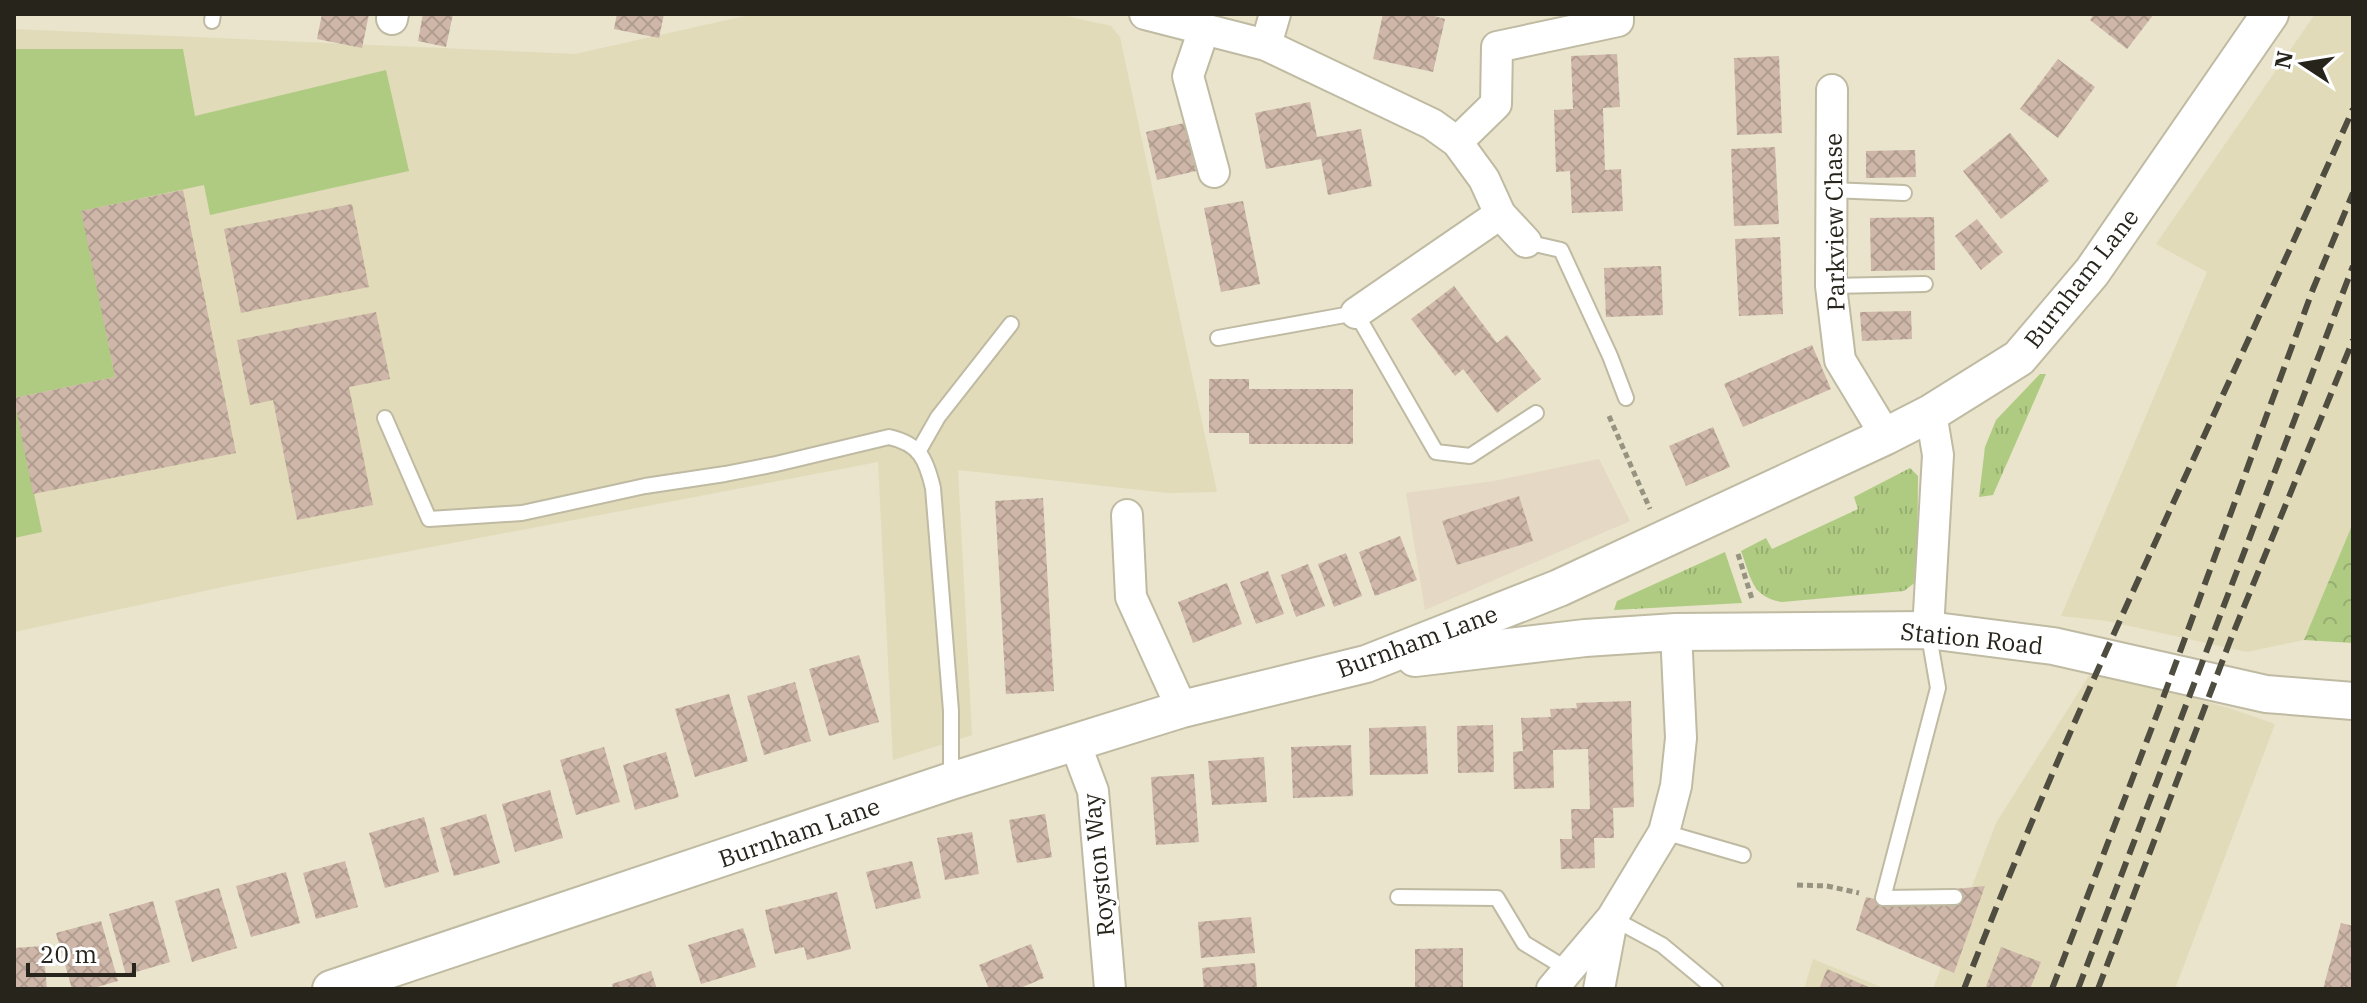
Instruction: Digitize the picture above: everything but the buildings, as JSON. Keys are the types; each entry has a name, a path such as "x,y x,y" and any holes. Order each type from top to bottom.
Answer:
{"street":[{"path":"1145,14 1266,45 1432,124 1457,142 1484,179 1500,214 1526,242"},
{"path":"1266,45 1275,14"},
{"path":"1457,142 1496,104 1497,47 1618,21 1618,14"},
{"name":"Burnham Lane","path":"331,989 951,781 1182,709 1366,664 1559,588 1886,436 1931,413 2019,358 2083,283 2270,14"},
{"path":"1204,29 1188,76 1214,172"},
{"name":"Parkview Chase","path":"1832,90 1831,286 1840,360 1886,436"},
{"path":"1356,313 1500,214"},
{"path":"1928,630 1938,455 1931,413"},
{"path":"1127,515 1131,597 1182,709"},
{"path":"1559,588 1585,638"},
{"name":"Station Road","path":"1366,664 1585,638 1676,632 1928,630 2053,646 2266,694 2353,701"},
{"path":"1560,979 1612,918 1664,832 1676,786 1681,738 1676,632"},
{"name":"Royston Way","path":"1075,743 1093,791 1110,989"},
{"path":"1599,989 1612,918"}],"lane":[{"path":"1831,190 1904,193"},
{"path":"1526,242 1561,250 1626,398"},
{"path":"1831,286 1925,284"},
{"path":"1218,338 1356,313 1436,452 1470,456 1536,413"},
{"path":"918,452 938,417 1011,324"},
{"path":"385,418 429,519 522,513 645,486 776,464 889,437 907,441 927,464 933,488 951,711 951,781"},
{"path":"1928,630 1938,688 1883,898 1955,897"},
{"path":"1664,832 1743,855"},
{"path":"1398,897 1497,898 1524,943 1560,979"},
{"path":"1612,918 1662,945 1715,989"}],"path":[{"path":"1797,885 1827,886 1870,895"}],"shaded area":[{"path":"754,14 1057,14 1111,26 1120,37 1217,492 1168,493 958,470 972,735 893,760 878,462 232,585 14,632 14,29 575,54"},
{"path":"2315,14 2353,14 2353,523 2304,640 2247,652 2107,621 2061,616 2207,272 2156,244"},
{"path":"1599,459 1630,521 1425,610 1406,493 1494,481"},
{"path":"2092,671 2229,708 2275,724 2175,989 1933,989 1996,823"},
{"path":"1813,959 1886,989 1804,989"}],"green space":[{"path":"14,49 183,49 195,116 386,70 409,171 210,215 204,185 82,211 115,377 14,398"},
{"path":"2040,374 2046,374 1993,495 1979,497 1985,447 1996,420"},
{"path":"14,398 42,532 14,538"},
{"path":"1910,468 1918,476 1917,581 1904,591 1782,602 1758,591 1741,551 1766,538 1772,549 1858,509 1854,497"},
{"path":"2353,523 2353,643 2304,640"},
{"path":"1725,552 1742,603 1614,610 1617,601"}],"railway":[{"path":"1964,989 2104,656 2353,109"},
{"path":"2052,989 2159,709 2313,289 2353,193"},
{"path":"2078,989 2353,266"},
{"path":"2098,989 2230,641 2353,340"}]}
